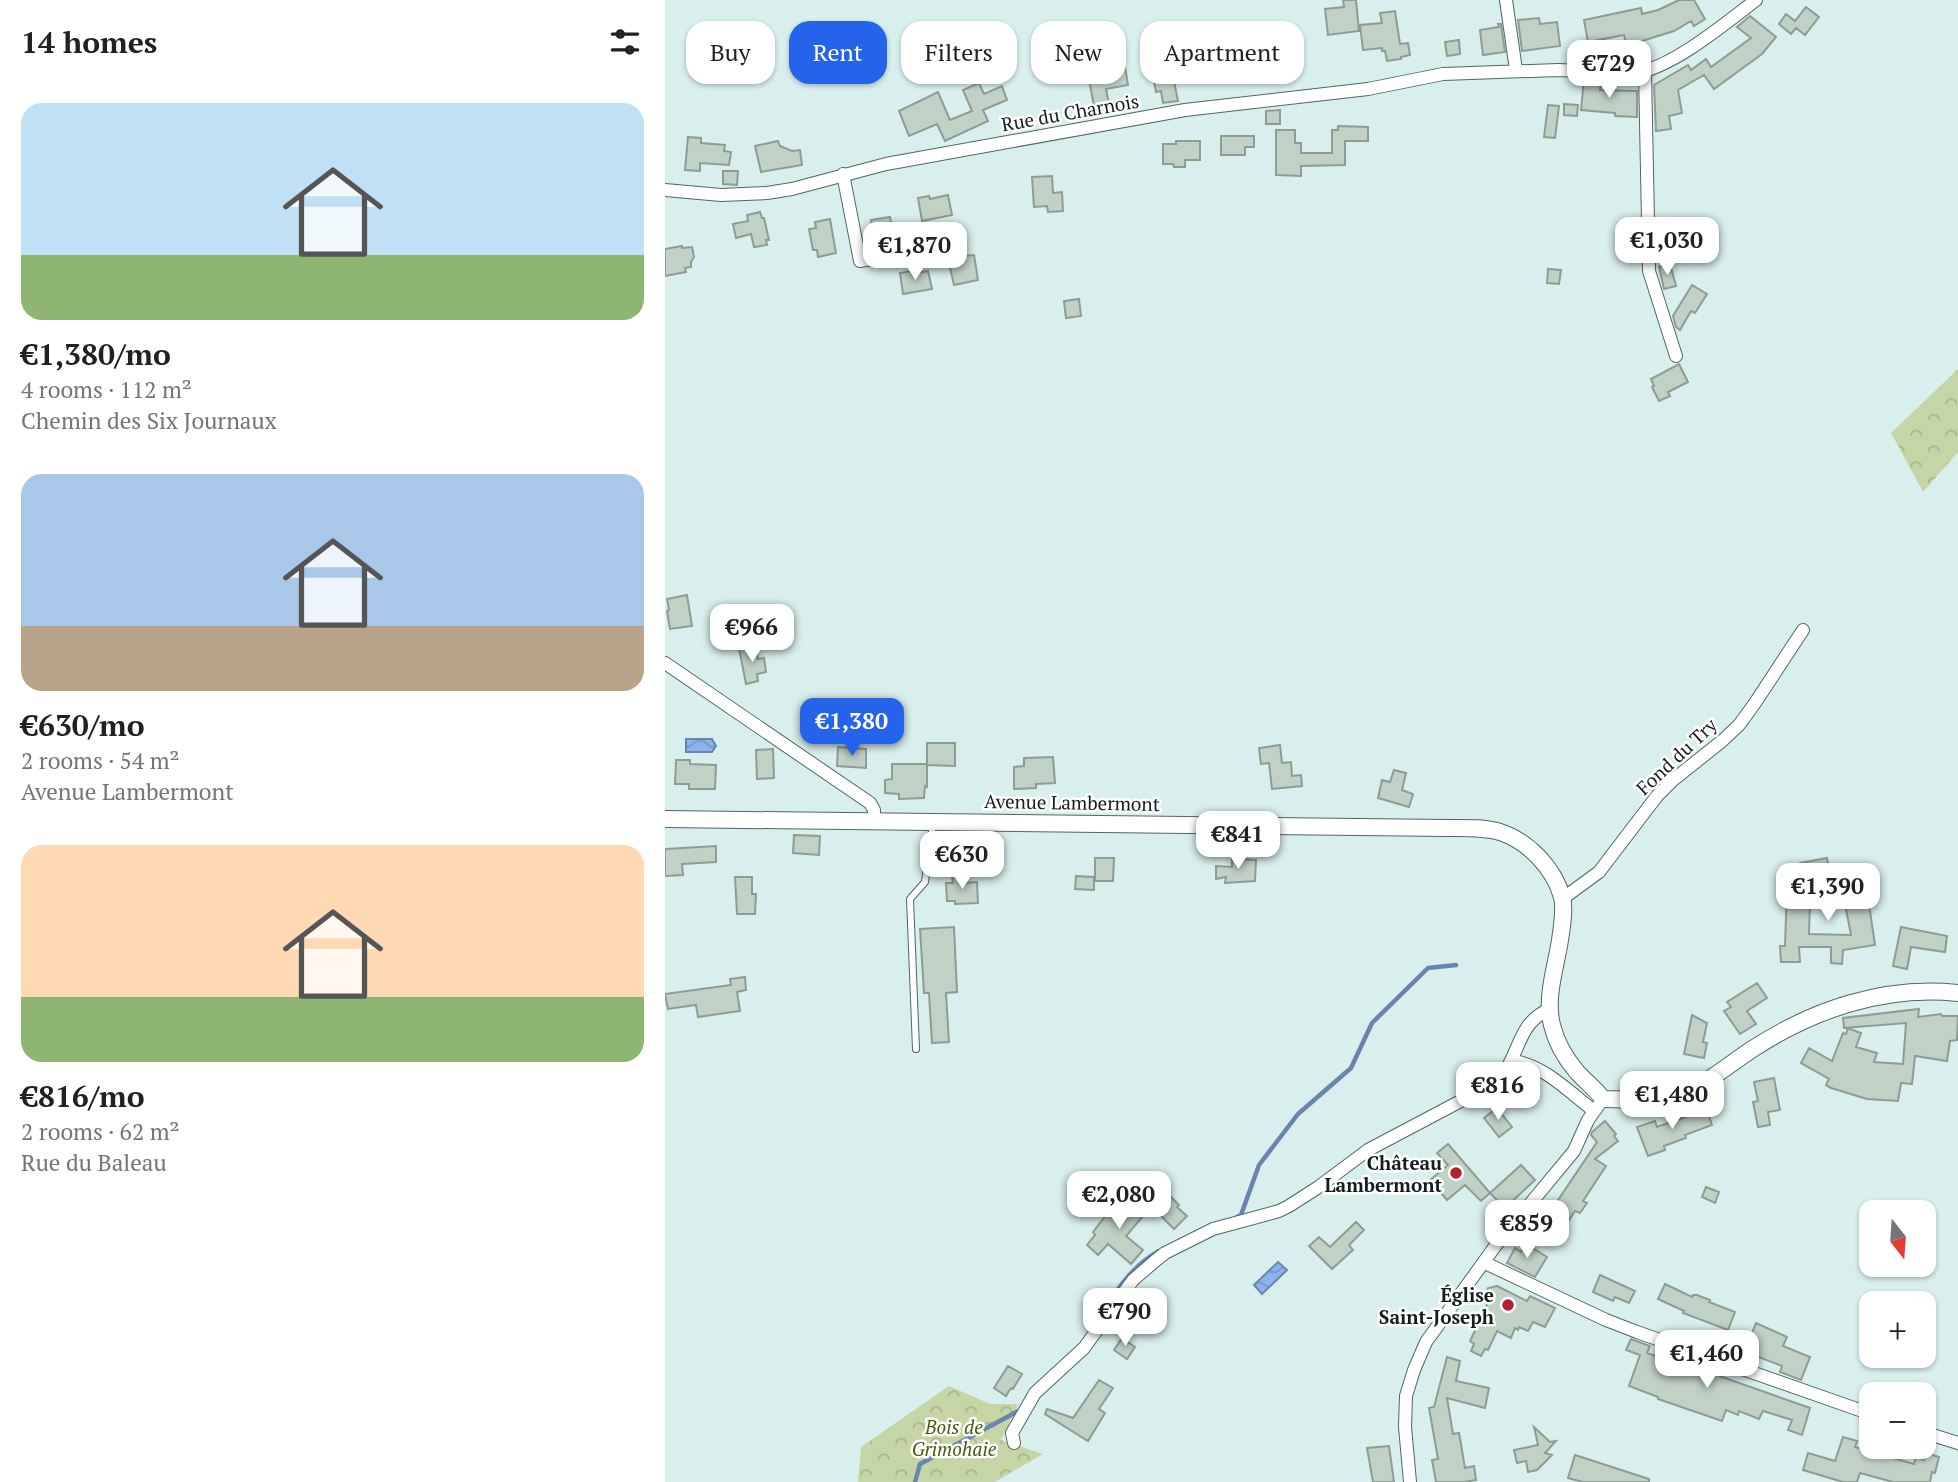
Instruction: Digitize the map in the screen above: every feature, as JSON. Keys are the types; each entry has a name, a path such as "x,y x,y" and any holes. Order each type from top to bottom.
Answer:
{"street":[{"path":"1506,0 1516,70"},
{"name":"Rue du Charnois","path":"665,190 722,195 759,194 792,189 886,164 1185,110 1368,89 1443,74 1516,70 1645,72 1674,58 1756,0"},
{"path":"1645,72 1649,271 1676,356"},
{"path":"843,174 860,261 932,249"},
{"name":"Fond du Try","path":"1562,899 1599,872 1657,796 1739,724 1803,630"},
{"path":"665,663 865,799 874,810 874,821"},
{"name":"Avenue Lambermont","path":"665,819 1329,826 1487,830 1513,837 1534,853 1551,874 1562,899 1561,937 1550,1009 1552,1025 1569,1061 1595,1088 1599,1105"},
{"path":"1513,1061 1538,1068 1599,1105 1656,1099 1680,1094 1699,1085 1776,1034 1848,1003 1894,993 1958,993"},
{"path":"1014,1443 1013,1433 1035,1393 1084,1348 1133,1280 1155,1261 1165,1253 1213,1230 1289,1206 1368,1150 1499,1079 1513,1061 1524,1031 1539,1014 1550,1009"},
{"path":"1410,1482 1406,1396 1414,1370 1432,1333 1516,1219 1574,1151 1588,1120 1599,1105"},
{"path":"1485,1263 1616,1324 1859,1409"},
{"path":"1936,1436 1958,1444"}],"lane":[{"path":"916,1049 910,900 925,882 933,822"}],"green space":[{"path":"1958,369 1958,452 1923,492 1891,433"},
{"name":"Bois de Grimohaie","path":"949,1386 990,1404 1018,1404 1001,1440 1043,1454 995,1482 858,1482 861,1447"}],"water":[{"path":"686,739 712,739 716,746 712,752 686,752"},
{"path":"1278,1262 1287,1270 1262,1294 1254,1285"}],"building":[{"path":"1343,0 1356,0 1359,31 1328,35 1325,9 1344,7"},
{"path":"1679,0 1694,0 1705,19 1694,26 1691,21 1674,31 1642,41 1643,45 1627,48 1624,35 1588,42 1584,20 1641,8 1642,14"},
{"path":"1806,7 1819,17 1805,35 1796,28 1791,34 1779,24 1786,14 1795,21"},
{"path":"1395,11 1400,44 1408,43 1410,55 1387,61 1382,48 1363,50 1360,25 1382,23 1380,13"},
{"path":"1750,16 1776,37 1762,54 1714,89 1704,75 1678,90 1682,113 1669,116 1671,129 1656,131 1654,85 1688,65 1691,70 1706,59 1711,67 1751,38 1737,27"},
{"path":"1539,18 1540,24 1557,22 1560,46 1522,51 1518,20"},
{"path":"1498,24 1501,24 1505,52 1483,55 1480,30 1499,27"},
{"path":"1459,40 1460,54 1447,56 1445,42"},
{"path":"1126,73 1128,85 1106,89 1110,109 1095,112 1090,84 1126,84"},
{"path":"1584,80 1601,80 1600,90 1637,91 1637,117 1581,110"},
{"path":"979,84 984,94 1002,86 1007,100 983,110 988,121 945,141 937,124 909,136 899,111 938,92 950,120 972,111 963,90"},
{"path":"1155,84 1175,84 1178,101 1163,103 1161,91 1156,92"},
{"path":"1564,104 1578,105 1577,116 1564,115"},
{"path":"1548,105 1559,106 1555,138 1544,137"},
{"path":"1280,110 1280,124 1266,124 1266,111"},
{"path":"1338,126 1368,127 1368,141 1345,141 1345,165 1301,166 1301,176 1276,175 1276,130 1295,130 1295,143 1301,143 1301,153 1332,153 1332,130 1338,130"},
{"path":"1221,136 1254,136 1254,147 1245,147 1245,155 1221,155"},
{"path":"688,137 701,138 701,143 725,145 724,151 731,152 729,165 700,163 700,171 685,170"},
{"path":"778,141 780,146 792,151 800,150 802,165 761,172 755,146"},
{"path":"1176,141 1200,141 1200,160 1185,160 1185,167 1163,164 1163,144 1176,144"},
{"path":"723,171 738,171 737,185 723,184"},
{"path":"1052,176 1053,193 1062,192 1063,211 1048,212 1047,206 1034,207 1032,177"},
{"path":"948,195 952,215 922,221 918,198 929,196 930,199"},
{"path":"760,212 769,240 766,240 767,245 754,247 751,234 736,238 733,224 748,221 747,215"},
{"path":"890,217 895,242 876,246 871,220"},
{"path":"830,219 836,253 818,257 817,250 813,250 809,229 816,228 815,222"},
{"path":"961,244 963,256 974,255 978,280 954,285 945,246"},
{"path":"692,247 694,257 691,267 685,268 686,272 665,276 665,249"},
{"path":"1670,264 1676,286 1664,289 1659,267"},
{"path":"1548,269 1561,270 1559,284 1547,283"},
{"path":"912,271 912,274 928,271 932,289 903,294 900,273"},
{"path":"1692,285 1707,294 1695,313 1691,311 1680,330 1676,327 1673,316"},
{"path":"1079,299 1081,316 1066,318 1064,301"},
{"path":"1679,364 1688,382 1668,392 1670,396 1659,401 1651,379"},
{"path":"687,595 692,626 670,629 667,599"},
{"path":"755,645 758,659 764,658 766,672 757,674 758,681 746,684 739,648"},
{"path":"927,743 955,743 955,766 927,765 924,798 899,799 899,794 885,793 885,780 892,779 892,764 927,764"},
{"path":"1280,745 1282,763 1291,762 1292,776 1301,775 1302,786 1272,789 1269,763 1261,764 1259,748"},
{"path":"838,747 866,749 866,768 837,766"},
{"path":"773,749 774,778 757,779 756,750"},
{"path":"1053,757 1055,783 1036,784 1036,788 1014,789 1014,767 1024,766 1024,758"},
{"path":"676,760 690,760 690,764 716,765 715,789 689,789 689,784 675,784"},
{"path":"1394,770 1406,773 1402,790 1413,794 1409,807 1378,798 1382,780 1390,782"},
{"path":"794,835 820,836 819,855 793,853"},
{"path":"716,846 716,862 682,864 683,875 665,876 665,849"},
{"path":"1095,858 1114,858 1113,881 1095,881"},
{"path":"1827,858 1830,873 1801,878 1800,863"},
{"path":"1232,859 1256,860 1255,881 1225,883 1226,877 1216,879 1216,866 1232,867"},
{"path":"1854,868 1858,892 1867,891 1875,945 1843,950 1842,964 1831,963 1831,947 1799,947 1800,962 1781,962 1780,946 1785,946 1787,887 1801,887 1800,904 1810,904 1809,934 1851,935 1836,871"},
{"path":"952,876 964,876 965,883 977,882 978,903 955,904 955,901 947,901 946,883 953,883"},
{"path":"1076,876 1094,877 1094,890 1075,889"},
{"path":"735,877 752,877 752,894 756,894 755,914 737,914"},
{"path":"954,927 957,992 946,993 949,1042 932,1043 929,993 924,993 920,929"},
{"path":"1901,927 1947,936 1945,952 1911,947 1907,969 1893,966"},
{"path":"745,977 746,990 737,992 740,1011 698,1017 696,1005 668,1009 665,994 731,985 730,979"},
{"path":"1757,983 1767,998 1747,1011 1756,1024 1740,1034 1724,1011 1731,1007 1727,1002"},
{"path":"1919,1009 1918,1017 1941,1014 1958,1016 1957,1040 1950,1041 1947,1061 1915,1056 1912,1084 1901,1083 1898,1101 1867,1099 1831,1088 1826,1085 1829,1079 1801,1063 1809,1048 1832,1061 1843,1033 1846,1034 1848,1028 1861,1033 1856,1047 1877,1053 1874,1062 1903,1064 1906,1023 1844,1028 1843,1018"},
{"path":"1692,1015 1707,1023 1703,1042 1707,1043 1704,1058 1684,1054"},
{"path":"1774,1078 1780,1110 1768,1112 1770,1125 1758,1127 1753,1102 1758,1101 1754,1082"},
{"path":"1705,1106 1712,1125 1685,1135 1686,1138 1664,1146 1665,1150 1648,1156 1637,1127 1655,1121 1657,1127"},
{"path":"1497,1108 1512,1127 1499,1137 1484,1118"},
{"path":"1605,1121 1616,1134 1614,1136 1618,1141 1595,1159 1606,1166 1583,1201 1587,1203 1580,1213 1575,1211 1559,1235 1542,1224 1597,1142 1591,1135 1592,1132"},
{"name":"Château Lambermont","path":"1448,1144 1490,1193 1481,1201 1465,1185 1447,1200 1430,1180 1448,1165 1437,1153"},
{"path":"1521,1165 1535,1180 1505,1208 1490,1193"},
{"path":"1706,1187 1719,1192 1715,1203 1702,1197"},
{"path":"1163,1189 1187,1216 1174,1229 1149,1204"},
{"path":"1135,1198 1148,1210 1126,1236 1143,1250 1131,1264 1108,1244 1098,1255 1087,1245 1095,1235 1093,1232 1110,1210 1113,1213 1123,1200 1129,1204"},
{"path":"1356,1222 1364,1230 1349,1245 1353,1250 1332,1269 1309,1246 1319,1237 1330,1247"},
{"path":"1526,1244 1547,1257 1535,1277 1507,1263 1515,1248 1521,1252"},
{"path":"1600,1275 1635,1291 1629,1303 1615,1297 1613,1301 1593,1292"},
{"path":"1665,1284 1735,1312 1728,1330 1683,1313 1684,1311 1658,1299"},
{"path":"1497,1286 1527,1301 1530,1296 1555,1308 1545,1327 1533,1322 1528,1331 1515,1328 1511,1338 1497,1331 1488,1350 1485,1349 1481,1356 1471,1351 1474,1344 1470,1341 1487,1306 1484,1296 1488,1288"},
{"path":"1756,1323 1787,1337 1783,1346 1810,1357 1801,1380 1780,1372 1782,1366 1738,1349 1745,1331 1752,1333"},
{"path":"1122,1338 1135,1347 1127,1359 1114,1350"},
{"path":"1631,1339 1650,1346 1647,1353 1670,1361 1672,1354 1690,1361 1688,1365 1810,1408 1802,1435 1788,1430 1792,1420 1763,1411 1759,1419 1739,1411 1738,1415 1726,1410 1722,1421 1629,1386 1640,1355 1626,1350"},
{"path":"1447,1357 1460,1361 1456,1381 1489,1388 1485,1408 1447,1398 1453,1434 1459,1433 1465,1468 1474,1466 1476,1480 1436,1482 1432,1460 1438,1459 1429,1408 1434,1407"},
{"path":"1008,1366 1022,1374 1006,1396 994,1388"},
{"path":"1099,1380 1113,1388 1099,1409 1105,1413 1088,1441 1045,1414 1047,1409 1073,1418"},
{"path":"1534,1427 1550,1442 1556,1441 1545,1453 1552,1455 1537,1470 1528,1472 1526,1461 1517,1463 1514,1450 1538,1445"},
{"path":"1843,1437 1857,1441 1855,1447 1859,1448 1859,1459 1897,1459 1914,1464 1915,1459 1939,1457 1930,1482 1893,1482 1860,1473 1857,1482 1843,1482 1803,1470 1808,1453 1835,1461"},
{"path":"1389,1446 1394,1482 1373,1482 1367,1448"},
{"path":"1575,1455 1649,1479 1649,1482 1583,1482 1568,1478"}],"waterway":[{"path":"1237,1217 1241,1215 1259,1165 1298,1114 1351,1068 1372,1023 1428,968 1456,965"},
{"path":"1104,1311 1127,1277 1159,1251"},
{"path":"915,1482 920,1464 1022,1407"}],"place":[{"name":"Château Lambermont","path":"1456,1173"},
{"name":"Église Saint-Joseph","path":"1508,1305"}]}
